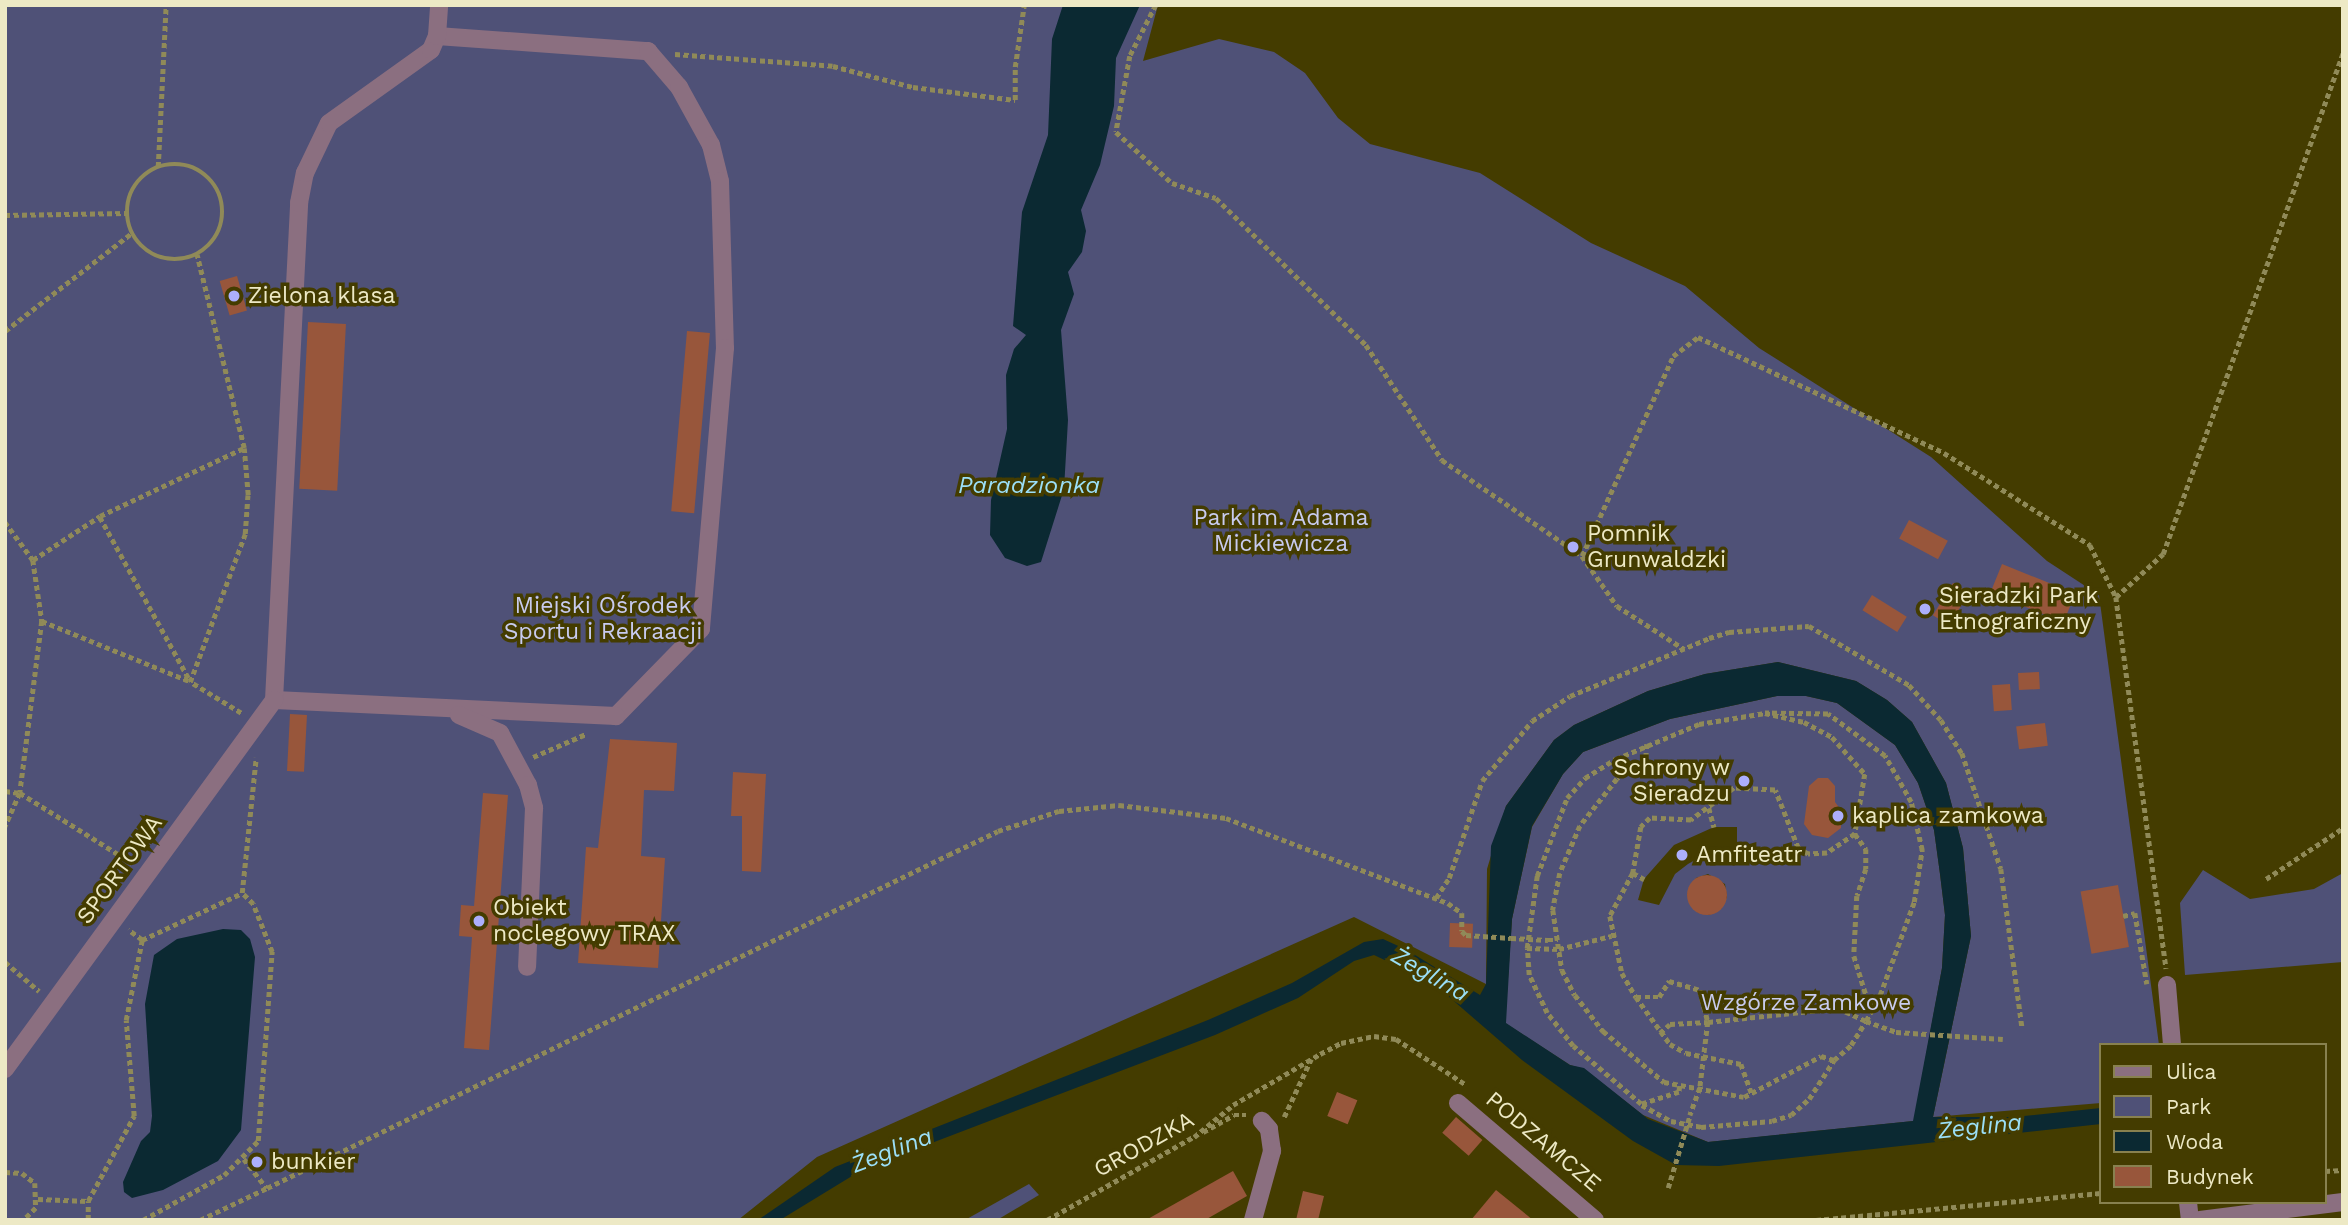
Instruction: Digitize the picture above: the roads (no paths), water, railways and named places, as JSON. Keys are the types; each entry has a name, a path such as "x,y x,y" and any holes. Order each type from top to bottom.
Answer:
{"street":[{"path":"437,36 648,51 679,87 711,145 720,181 725,348 701,629 616,716 274,700 305,173 329,123 431,50 437,36 439,5"},
{"name":"SPORTOWA","path":"5,1069 274,700"},
{"path":"449,710 500,733 519,763 534,808 527,967"},
{"path":"2167,985 2172,1043"},
{"name":"PODZAMCZE","path":"1458,1103 1595,1220"},
{"path":"1253,1220 1272,1140 1262,1121"},
{"path":"2200,1220 2343,1202"}],"water":[{"name":"Paradzionka","path":"1063,5 1140,5 1116,58 1114,106 1100,165 1081,210 1086,231 1082,252 1068,272 1074,294 1061,330 1068,420 1064,489 1041,562 1027,566 1005,558 990,535 991,500 1007,429 1006,375 1014,349 1026,335 1013,326 1022,212 1048,135 1052,39"},
{"name":"Żeglina","path":"1778,662 1856,681 1887,700 1912,722 1946,783 1963,848 1971,936 1933,1117 2014,1117 2100,1108 2100,1124 1719,1166 1676,1165 1633,1141 1522,1060 1433,983 1374,955 1354,961 1298,998 1215,1035 895,1157 852,1176 780,1220 758,1220 835,1167 1208,1020 1292,983 1364,942 1383,939 1407,950 1480,995 1486,984 1491,846 1506,806 1554,740 1574,725 1648,691 1705,674","holes":["1777,696 1806,696 1837,703 1895,745 1918,783 1934,830 1945,915 1942,968 1913,1121 1708,1142 1648,1119 1584,1068 1570,1065 1506,1023 1512,919 1532,826 1563,774 1583,752 1670,719"]},
{"path":"223,929 241,930 250,939 255,957 241,1130 218,1161 163,1190 132,1198 124,1192 123,1182 141,1141 150,1132 152,1116 145,1004 154,955 177,939"}],"place":[{"name":"Zielona klasa","path":"234,296"},
{"name":"Pomnik Grunwaldzki","path":"1573,547"},
{"name":"Sieradzki Park Etnograficzny","path":"1925,609"},
{"name":"Schrony w Sieradzu","path":"1744,781"},
{"name":"kaplica zamkowa","path":"1838,816"},
{"name":"Amfiteatr","path":"1682,855"},
{"name":"Obiekt noclegowy TRAX","path":"479,921"},
{"name":"bunkier","path":"257,1162"}],"park label":[{"name":"Park im. Adama Mickiewicza","path":"1281,531"},
{"name":"Miejski Ośrodek Sportu i Rekraacji","path":"603,619"},
{"name":"Wzgórze Zamkowe","path":"1806,1003"}]}
